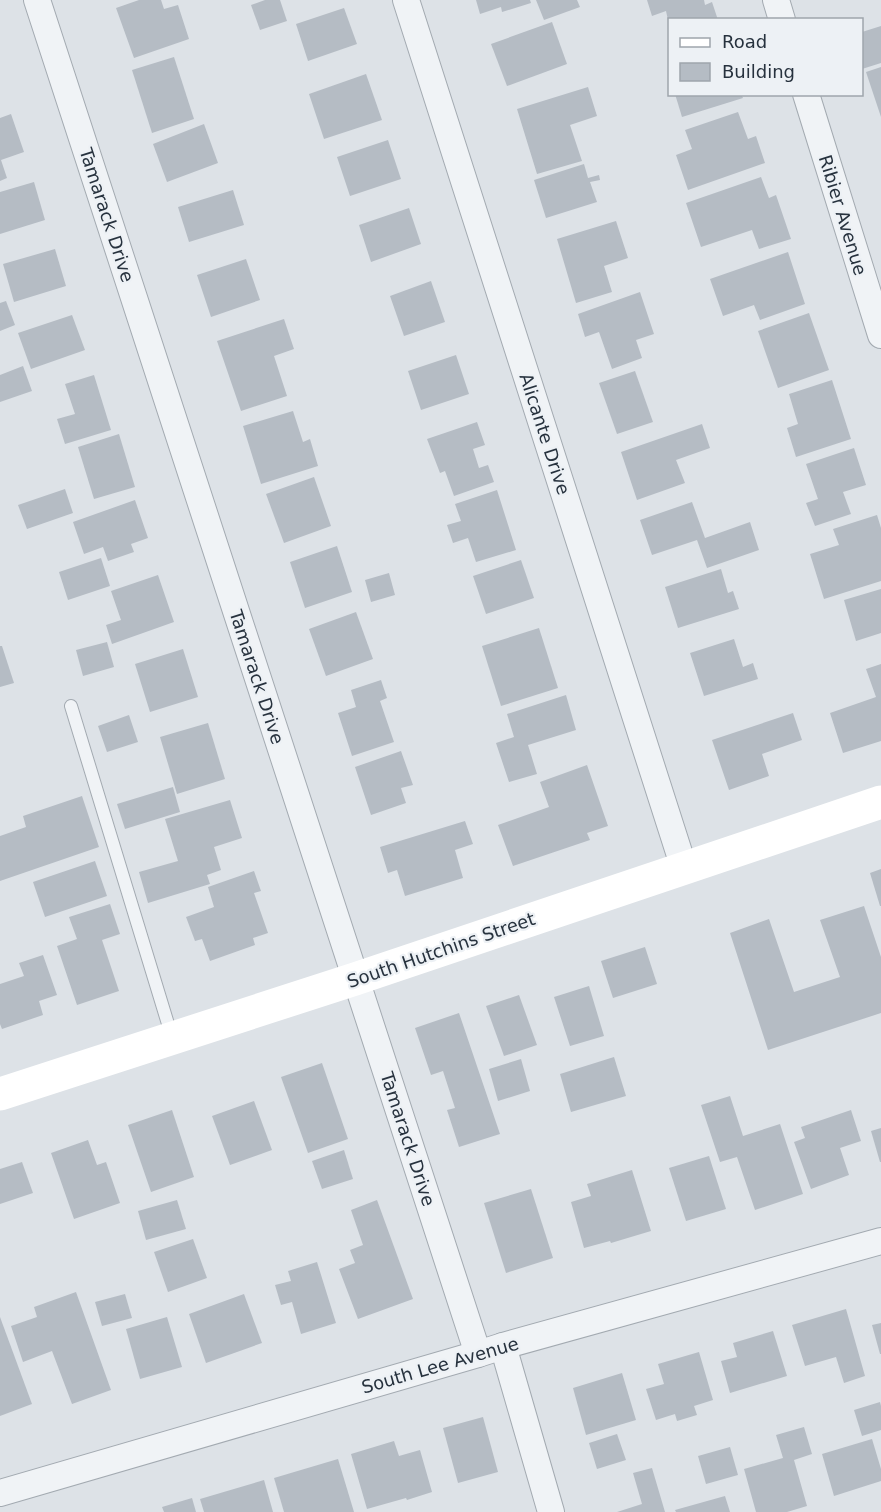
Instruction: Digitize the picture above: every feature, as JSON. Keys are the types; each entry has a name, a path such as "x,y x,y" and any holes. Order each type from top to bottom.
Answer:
{"main road":[{"name":"South Hutchins Street","path":"0,1094 355,979 881,802"}],"street":[{"name":"Tamarack Drive","path":"37,0 478,1354"},
{"name":"Alicante Drive","path":"406,0 684,868"},
{"path":"776,0 781,18"},
{"name":"Ribier Avenue","path":"807,96 881,335"},
{"name":"South Lee Avenue","path":"0,1493 503,1346 881,1241"},
{"path":"503,1346 551,1512"}],"lane":[{"path":"71,706 173,1038"}],"building":[{"path":"139,0 161,0 164,9 178,5 189,39 134,58 116,8"},
{"path":"265,0 280,0 287,21 260,30 251,5"},
{"path":"476,0 530,0 531,3 502,12 501,7 480,14"},
{"path":"536,0 577,0 580,7 544,20"},
{"path":"647,0 704,0 705,5 712,2 717,18 668,18 668,20 666,11 652,16"},
{"path":"344,8 357,44 308,61 296,24"},
{"path":"552,22 567,64 507,86 491,44"},
{"path":"881,26 881,63 863,69 863,32"},
{"path":"174,57 194,119 152,133 132,70"},
{"path":"881,67 881,117 866,72"},
{"path":"366,74 382,120 324,139 309,94"},
{"path":"588,87 597,116 570,125 582,161 537,174 517,109"},
{"path":"676,96 742,96 743,98 682,117"},
{"path":"738,112 748,139 756,136 765,163 688,190 676,155 692,149 685,130"},
{"path":"11,114 24,152 1,160 7,178 0,181 0,118"},
{"path":"204,124 218,163 167,182 153,144"},
{"path":"388,140 401,179 350,196 337,157"},
{"path":"584,164 588,178 599,175 600,180 590,182 597,202 546,218 534,180"},
{"path":"761,177 769,198 776,195 791,239 759,249 752,230 701,247 686,203"},
{"path":"34,182 45,220 0,234 0,192"},
{"path":"233,190 244,225 189,242 178,207"},
{"path":"409,208 421,244 371,262 359,225"},
{"path":"616,221 628,258 604,266 612,292 576,303 557,239"},
{"path":"55,249 66,286 14,302 3,264"},
{"path":"788,252 805,304 760,320 754,305 723,316 710,279"},
{"path":"246,259 260,300 211,317 197,275"},
{"path":"431,281 445,322 404,336 390,296"},
{"path":"640,292 654,334 636,340 642,358 612,369 599,332 585,337 578,314"},
{"path":"6,301 15,325 0,331 0,303"},
{"path":"809,313 829,370 778,388 758,331"},
{"path":"72,315 85,350 31,369 18,333"},
{"path":"284,319 294,349 274,356 287,396 241,411 217,341"},
{"path":"456,355 469,394 421,410 408,371"},
{"path":"23,366 32,391 0,402 0,375"},
{"path":"635,371 653,422 617,434 599,383"},
{"path":"94,375 111,430 65,444 57,419 75,414 65,384"},
{"path":"832,380 851,439 796,457 787,428 798,424 789,394"},
{"path":"293,411 303,442 310,439 318,466 261,484 243,426"},
{"path":"477,422 485,445 473,449 479,468 488,465 494,482 454,496 445,471 440,473 427,439"},
{"path":"702,424 710,448 676,460 685,483 637,500 621,452"},
{"path":"119,434 135,487 94,499 78,447"},
{"path":"854,448 866,485 843,492 851,514 815,526 806,503 818,499 806,464"},
{"path":"314,477 331,526 284,543 266,494"},
{"path":"65,489 73,513 27,529 18,505"},
{"path":"497,490 516,550 476,562 468,538 453,543 447,525 461,521 455,504"},
{"path":"135,500 148,538 131,544 134,552 108,561 103,547 84,554 73,522"},
{"path":"692,502 705,538 750,522 759,550 707,568 697,540 652,555 640,520"},
{"path":"877,515 881,528 881,581 824,599 810,554 839,545 833,529"},
{"path":"337,546 352,592 305,608 290,562"},
{"path":"101,558 110,586 68,600 59,572"},
{"path":"521,560 534,598 486,614 473,576"},
{"path":"721,569 728,593 733,591 739,609 678,628 665,587"},
{"path":"389,573 395,595 371,602 365,580"},
{"path":"158,575 174,622 112,644 106,625 121,620 111,591"},
{"path":"881,589 881,633 856,641 844,600"},
{"path":"356,612 373,659 326,676 309,629"},
{"path":"539,628 558,688 501,706 482,646"},
{"path":"734,639 743,667 753,663 758,679 704,696 690,653"},
{"path":"107,642 114,667 83,676 76,650"},
{"path":"0,646 2,646 14,683 0,687"},
{"path":"183,649 198,697 150,712 135,664"},
{"path":"881,664 881,741 843,753 830,713 876,697 866,669"},
{"path":"381,680 387,698 380,701 394,742 352,756 338,713 356,707 351,690"},
{"path":"566,695 576,730 528,745 537,774 509,782 496,743 514,737 507,714"},
{"path":"793,713 802,740 762,754 769,776 729,790 712,740"},
{"path":"129,715 138,742 107,752 98,726"},
{"path":"208,723 225,779 177,794 160,737"},
{"path":"401,751 413,785 401,788 406,803 371,815 355,767"},
{"path":"587,765 608,826 587,833 590,840 513,866 498,825 549,807 540,782"},
{"path":"173,787 180,812 125,829 117,804"},
{"path":"82,796 99,847 0,881 0,836 26,827 23,816"},
{"path":"230,800 242,838 214,847 221,870 207,875 210,884 148,903 139,872 178,861 165,819"},
{"path":"465,821 473,844 455,850 463,878 405,896 397,870 388,873 380,847"},
{"path":"95,861 107,896 45,917 33,882"},
{"path":"881,869 881,906 880,906 870,873"},
{"path":"254,871 261,891 254,893 268,933 253,938 255,945 210,961 202,939 195,941 186,917 214,907 208,887"},
{"path":"110,904 120,934 102,940 119,991 77,1005 57,946 77,939 69,917"},
{"path":"864,906 881,957 881,1013 768,1050 730,933 769,919 794,992 840,977 820,920"},
{"path":"645,947 657,984 613,998 601,961"},
{"path":"43,955 57,995 39,1001 43,1015 2,1029 0,984 24,976 19,963"},
{"path":"589,986 604,1036 570,1046 554,997"},
{"path":"519,995 537,1045 504,1056 486,1006"},
{"path":"459,1013 500,1134 459,1147 447,1110 455,1108 443,1071 431,1075 415,1028"},
{"path":"614,1057 626,1096 571,1112 560,1074"},
{"path":"521,1059 530,1091 498,1101 489,1069"},
{"path":"322,1063 348,1139 308,1153 281,1077"},
{"path":"730,1096 743,1136 780,1124 803,1194 755,1210 737,1157 720,1162 701,1105"},
{"path":"254,1101 272,1150 230,1165 212,1116"},
{"path":"172,1110 194,1177 151,1192 128,1125"},
{"path":"851,1110 861,1141 840,1148 849,1175 811,1189 794,1142 805,1138 801,1127"},
{"path":"881,1128 881,1162 880,1162 871,1131"},
{"path":"88,1140 97,1165 106,1162 120,1203 74,1219 51,1153"},
{"path":"344,1150 353,1179 322,1189 312,1161"},
{"path":"709,1156 726,1209 686,1221 669,1168"},
{"path":"22,1162 33,1193 0,1204 0,1169"},
{"path":"632,1170 651,1231 584,1248 571,1202 591,1196 587,1184"},
{"path":"531,1189 553,1258 506,1273 484,1203"},
{"path":"177,1200 186,1229 146,1240 138,1211"},
{"path":"377,1200 413,1299 358,1319 339,1269 355,1263 350,1250 363,1245 351,1210"},
{"path":"193,1239 207,1278 168,1292 154,1252"},
{"path":"317,1262 336,1323 301,1334 292,1302 281,1305 275,1285 291,1281 288,1271"},
{"path":"76,1292 111,1390 72,1404 52,1351 23,1362 11,1326 37,1317 34,1307"},
{"path":"125,1294 132,1318 102,1326 95,1302"},
{"path":"244,1294 262,1343 206,1363 189,1314"},
{"path":"846,1309 865,1376 844,1383 836,1357 805,1366 792,1325"},
{"path":"0,1317 32,1404 0,1416"},
{"path":"167,1317 182,1367 140,1379 126,1329"},
{"path":"881,1323 881,1354 880,1354 872,1325"},
{"path":"773,1331 787,1376 730,1393 721,1361 737,1357 733,1343"},
{"path":"699,1352 713,1400 694,1406 697,1415 677,1421 675,1414 656,1420 646,1389 664,1384 658,1364"},
{"path":"622,1373 636,1420 586,1435 573,1388"},
{"path":"880,1402 881,1430 862,1436 854,1410"},
{"path":"483,1417 498,1472 458,1483 443,1428"},
{"path":"804,1427 812,1454 794,1460 807,1506 787,1512 756,1512 744,1469 783,1458 776,1435"},
{"path":"617,1434 626,1460 597,1469 589,1443"},
{"path":"872,1439 881,1469 881,1481 834,1496 822,1454"},
{"path":"394,1441 399,1456 420,1450 432,1492 367,1509 351,1454"},
{"path":"730,1447 738,1475 706,1484 698,1456"},
{"path":"338,1459 354,1512 284,1512 274,1478"},
{"path":"652,1468 665,1512 617,1512 642,1504 633,1473"},
{"path":"264,1480 273,1512 204,1512 200,1499"},
{"path":"725,1496 730,1512 676,1512 675,1510"},
{"path":"192,1498 196,1512 164,1512 162,1507"}]}
